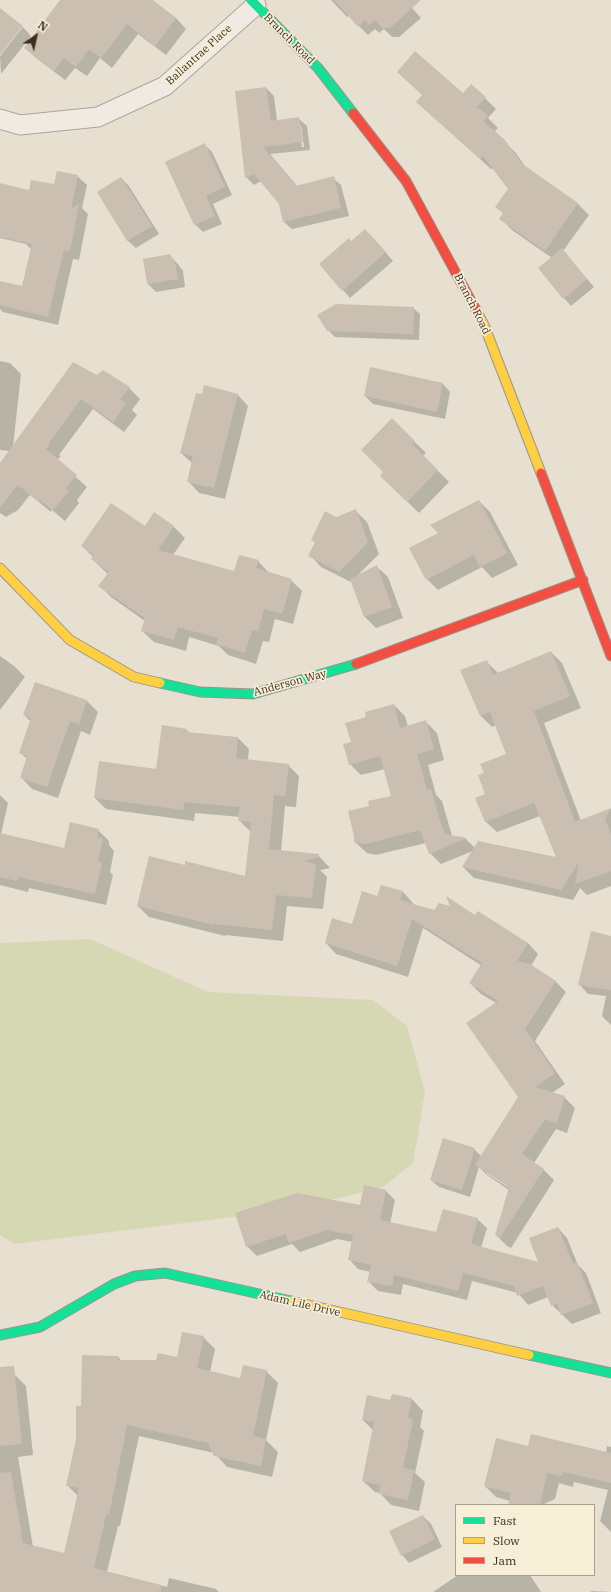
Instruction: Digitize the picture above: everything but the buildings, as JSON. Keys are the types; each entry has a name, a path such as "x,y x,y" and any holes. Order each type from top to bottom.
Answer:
{"street":[{"name":"Ballantrae Place","path":"0,119 20,125 98,117 165,86 253,2"},
{"name":"Branch Road","path":"253,2 318,68 406,181 484,325 611,656"},
{"name":"Anderson Way","path":"0,568 70,640 134,677 200,692 253,694 346,668 582,580"},
{"name":"Adam Lile Drive","path":"0,1335 40,1327 60,1317 114,1284 135,1276 165,1273 611,1373"}],"green space":[{"path":"90,939 208,992 373,1000 407,1026 425,1092 413,1163 383,1187 290,1210 14,1244 0,1235 0,943"}],"traffic: fast":[{"path":"251,0 318,68 353,113"},
{"path":"160,683 200,692 253,694 356,664"},
{"path":"0,1335 40,1327 114,1284 135,1276 165,1273 291,1301"},
{"path":"529,1355 611,1373"}],"traffic: slow":[{"path":"476,310 484,325 541,473"},
{"path":"0,568 70,640 134,677 160,683"},
{"path":"291,1301 529,1355"}],"traffic: jam":[{"path":"353,113 406,181 476,310"},
{"path":"541,473 611,656"},
{"path":"356,664 583,580"}]}
